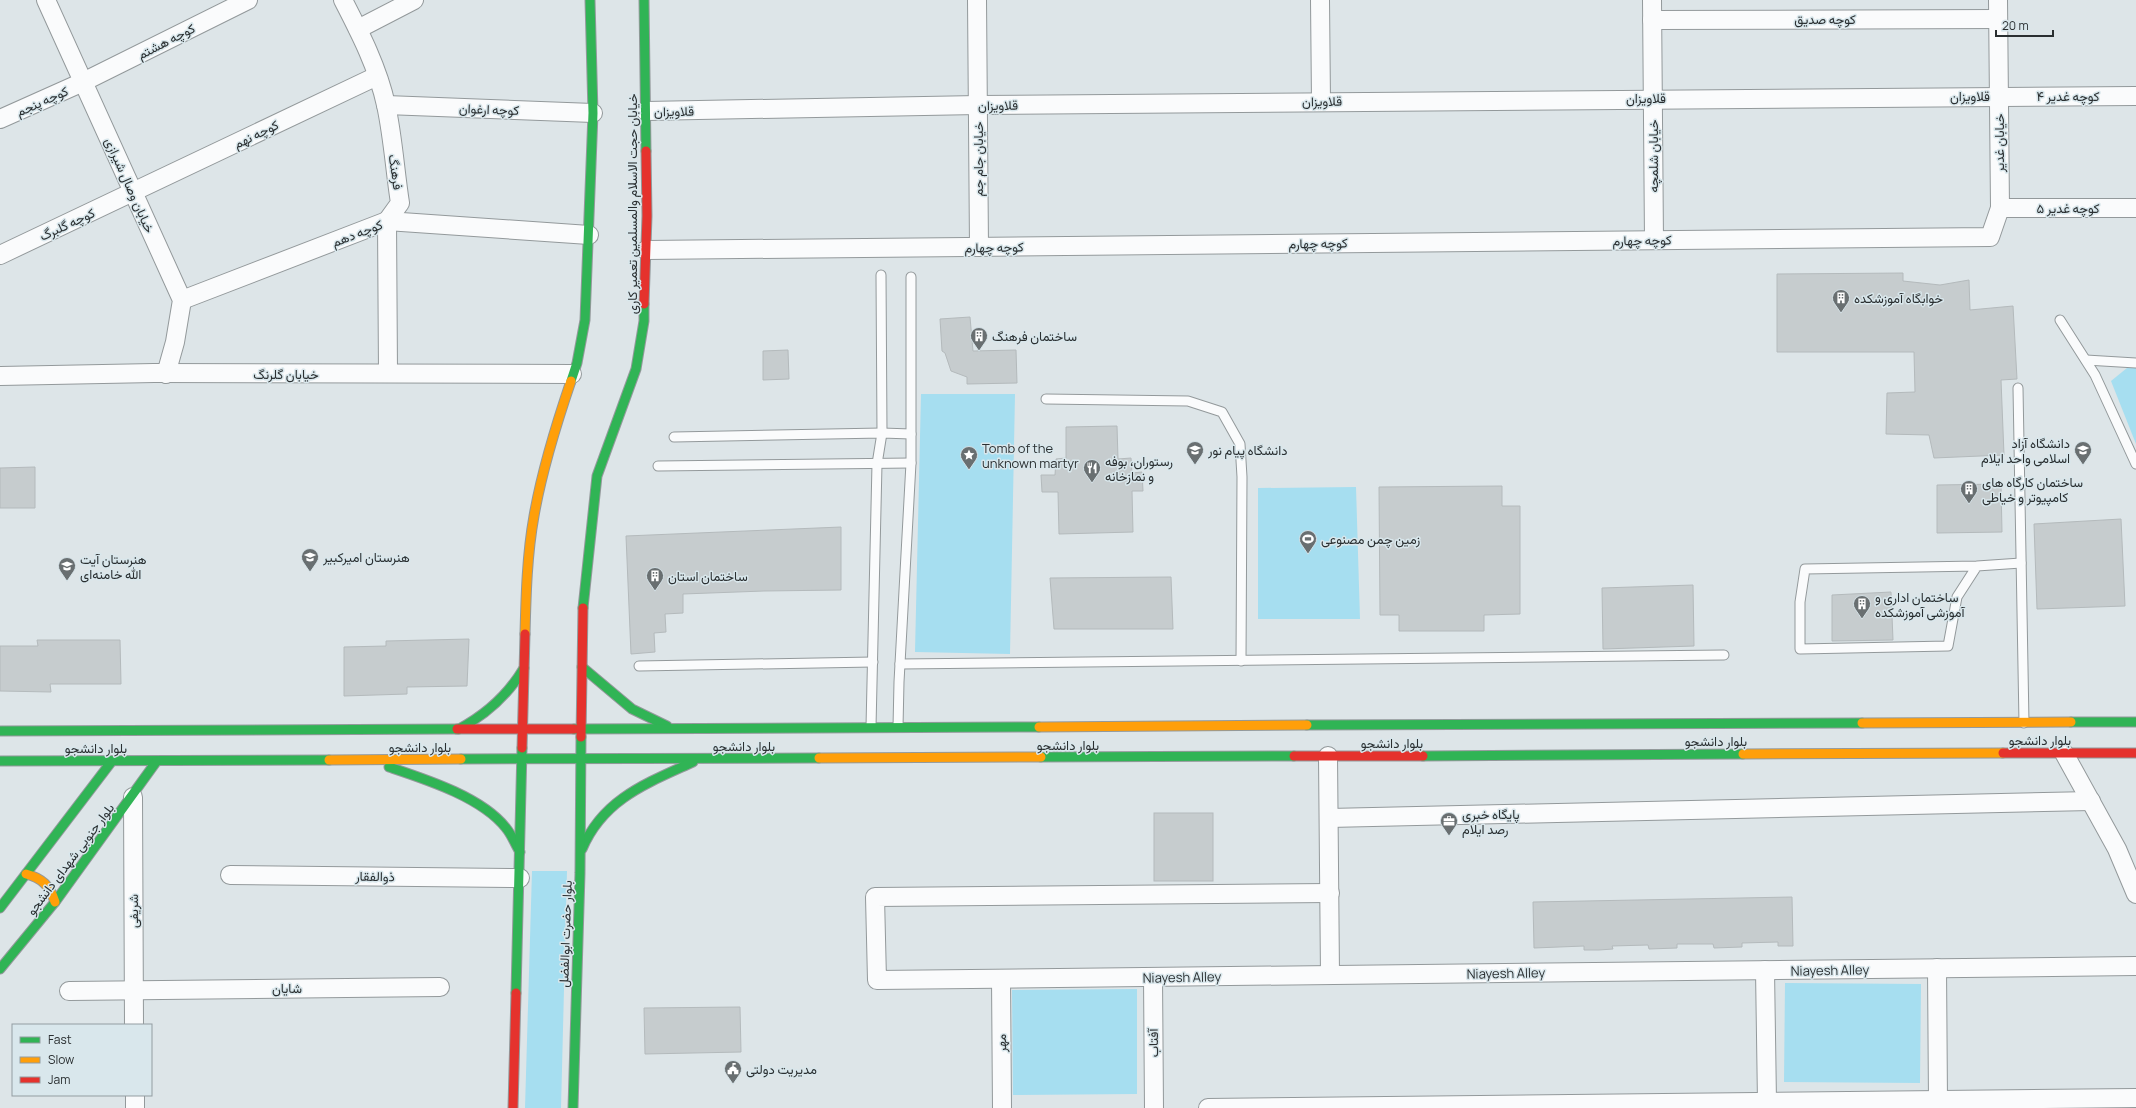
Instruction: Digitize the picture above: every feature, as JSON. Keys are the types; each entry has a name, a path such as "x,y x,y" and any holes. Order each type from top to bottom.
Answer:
{"main road":[{"path":"513,1108 526,594 534,517 555,427 572,374 577,364 585,320 593,113 590,0"},
{"name":"خیابان حجت الاسلام والمسلمین تعمیر کاری","path":"581,760 583,596 597,476 636,369 644,321 646,250 646,111 644,0"},
{"path":"582,667 629,706 644,716 672,728"},
{"path":"459,729 475,720 494,706 510,690 524,668"},
{"name":"بلوار دانشجو","path":"0,731 2136,722"},
{"name":"بلوار دانشجو","path":"0,761 156,762 2136,753"},
{"path":"580,854 592,827 611,806 645,785 699,759"},
{"path":"368,760 414,775 468,800 505,826 520,853"},
{"name":"بلوار حضرت ابوالفضل","path":"573,1108 581,760"},
{"name":"بلوار جنوبی شهدای دانشجو","path":"0,908 112,761"},
{"name":"بلوار جنوبی شهدای دانشجو","path":"0,970 56,902 133,797 156,762"},
{"path":"26,874 36,876 46,882 53,891 56,902"}],"street":[{"name":"خیابان وصال شیرازی","path":"46,0 182,300"},
{"name":"کوچه هشتم","path":"83,82 248,0"},
{"name":"فرهنگ","path":"343,0 358,29 377,76 386,105 400,203 387,221"},
{"path":"358,29 414,0"},
{"name":"خیابان جام جم","path":"977,0 979,247"},
{"path":"1320,0 1321,101"},
{"name":"خیابان شلمچه","path":"1652,0 1654,240"},
{"name":"خیابان غدیر","path":"1990,237 2000,208 1998,0"},
{"name":"کوچه صدیق","path":"1652,20 1998,19"},
{"name":"کوچه نهم","path":"134,193 377,76"},
{"name":"کوچه پنجم","path":"0,119 83,82"},
{"name":"قلاویزان","path":"646,111 1321,101 1999,96"},
{"name":"کوچه غدیر ۴","path":"1999,96 2136,96"},
{"name":"کوچه ارغوان","path":"386,105 593,113"},
{"name":"کوچه گلبرگ","path":"0,255 134,193"},
{"name":"کوچه غدیر ۵","path":"2000,208 2136,208"},
{"path":"387,221 388,373"},
{"name":"کوچه دهم","path":"182,300 387,221 589,235"},
{"name":"کوچه چهارم","path":"646,250 1990,237"},
{"path":"166,374 182,300"},
{"name":"خیابان گلرنگ","path":"0,376 388,373 572,374"},
{"path":"2064,753 2117,849 2136,894"},
{"path":"1328,756 1330,975"},
{"name":"شریفی","path":"133,797 134,1024"},
{"path":"1329,818 2091,801"},
{"name":"ذوالفقار","path":"230,875 520,878"},
{"name":"Niayesh Alley","path":"1330,893 875,897 877,980 2136,966"},
{"path":"1937,968 1938,1100"},
{"path":"1765,970 1767,1102"},
{"name":"آفتاب","path":"1153,977 1154,1108"},
{"name":"مهر","path":"1001,979 1002,1108"},
{"name":"شایان","path":"69,991 134,989 440,987"},
{"path":"135,1096 135,1108"},
{"path":"1208,1108 1767,1102 1858,1105 1938,1100 2136,1098"}],"lane":[{"path":"871,727 877,464 882,433 881,275"},
{"path":"898,727 911,463 911,277"},
{"path":"2060,320 2095,376 2136,464"},
{"path":"2086,360 2136,363"},
{"path":"2018,388 2024,723"},
{"path":"1046,399 1188,401 1222,412 1240,444 1242,477 1241,660"},
{"path":"674,437 882,433 911,434"},
{"path":"658,466 911,463"},
{"path":"1977,566 1957,597 1948,646 1800,649 1800,602 1805,569 1977,566 2021,563"},
{"path":"900,664 1724,655"},
{"path":"639,666 873,662"}],"shaded area":[{"path":"2127,368 2136,368 2136,444 2111,381"},
{"path":"921,394 1015,394 1010,654 915,652"},
{"name":"زمین چمن مصنوعی","path":"1356,487 1360,619 1258,619 1258,488"},
{"path":"532,871 567,871 561,1108 525,1108"},
{"path":"1785,983 1921,984 1920,1083 1784,1082"},
{"path":"1137,989 1137,1094 1013,1095 1012,990"}],"building":[{"path":"1903,273 1903,281 1940,285 1969,280 1970,310 2013,306 2017,379 2001,380 2004,455 1934,458 1929,435 1886,434 1887,393 1915,392 1914,352 1777,352 1777,274"},
{"name":"ساختمان فرهنگ","path":"970,317 973,351 1016,350 1017,383 967,384 967,377 951,371 945,353 942,351 940,319"},
{"path":"788,350 789,379 763,380 763,351"},
{"name":"رستوران، بوفه و نمازخانه","path":"1117,426 1118,459 1131,458 1132,473 1142,472 1143,491 1132,491 1133,532 1059,534 1058,492 1042,492 1041,475 1055,475 1056,459 1066,458 1066,427"},
{"path":"35,467 35,508 0,508 0,468"},
{"name":"ساختمان کارگاه های کامپیوتر و خیاطی","path":"2001,484 2002,532 1937,533 1937,485"},
{"path":"1502,486 1502,506 1520,506 1520,614 1484,615 1484,631 1399,631 1399,615 1380,615 1379,487"},
{"path":"2121,519 2125,606 2037,609 2034,524"},
{"name":"ساختمان استان","path":"841,527 841,590 683,594 683,613 665,614 666,632 654,633 655,652 631,654 626,536"},
{"path":"1171,577 1173,629 1054,629 1050,578"},
{"path":"1693,585 1694,646 1603,649 1602,588"},
{"name":"ساختمان اداری و آموزشی آموزشکده","path":"1891,592 1893,640 1832,641 1832,595"},
{"path":"469,639 467,686 407,687 407,694 344,696 344,647 386,646 386,641"},
{"path":"37,640 120,640 121,684 50,684 51,692 0,691 0,646 38,646"},
{"path":"1154,813 1213,813 1213,881 1154,881"},
{"path":"1792,897 1793,946 1778,946 1778,942 1742,943 1742,947 1714,948 1713,944 1677,944 1677,948 1649,949 1648,945 1612,946 1613,949 1599,950 1584,950 1584,946 1534,948 1533,902"},
{"path":"740,1007 741,1052 645,1054 644,1008"}],"traffic: fast":[{"path":"571,381 577,363 585,320 593,113 590,0"},
{"path":"644,0 646,151"},
{"path":"583,608 597,476 636,369 644,321 644,304"},
{"path":"582,667 632,709 667,726"},
{"path":"459,729 479,717 496,703 511,687 524,668"},
{"path":"2071,722 2136,722"},
{"path":"1307,725 1862,723"},
{"path":"574,729 1039,727"},
{"path":"0,731 457,729"},
{"path":"573,1108 580,873 581,737"},
{"path":"516,993 522,748"},
{"path":"1423,756 1743,754"},
{"path":"1041,757 1294,756"},
{"path":"461,759 819,758"},
{"path":"0,761 329,760"},
{"path":"0,908 112,761"},
{"path":"0,969 55,902 156,762"},
{"path":"582,849 591,832 602,817 614,805 659,777 693,762"},
{"path":"389,767 436,783 483,807 496,817 506,828 520,852"}],"traffic: slow":[{"path":"525,634 528,560 534,516 550,448 571,381"},
{"path":"1862,723 2071,722"},
{"path":"1039,727 1307,725"},
{"path":"1743,754 2003,753"},
{"path":"819,758 1041,757"},
{"path":"329,760 461,759"},
{"path":"26,874 41,880 51,891 55,902"}],"traffic: jam":[{"path":"644,304 647,216 646,151"},
{"path":"581,737 583,608"},
{"path":"522,748 525,634"},
{"path":"457,729 574,729"},
{"path":"2003,753 2136,753"},
{"path":"1294,756 1423,756"},
{"path":"513,1108 516,993"}],"place":[{"name":"خوابگاه آموزشکده","path":"1841,313"},
{"name":"ساختمان فرهنگ","path":"979,351"},
{"name":"دانشگاه پیام نور","path":"1195,465"},
{"name":"دانشگاه آزاد اسلامی واحد ایلام","path":"2083,465"},
{"name":"Tomb of the unknown martyr","path":"969,470"},
{"name":"رستوران، بوفه و نمازخانه","path":"1092,483"},
{"name":"ساختمان کارگاه های کامپیوتر و خیاطی","path":"1969,504"},
{"name":"زمین چمن مصنوعی","path":"1308,554"},
{"name":"هنرستان امیرکبیر","path":"310,572"},
{"name":"هنرستان آیت الله خامنه‌ای","path":"67,581"},
{"name":"ساختمان استان","path":"655,591"},
{"name":"ساختمان اداری و آموزشی آموزشکده","path":"1862,619"},
{"name":"پایگاه خبری رصد ایلام","path":"1449,836"},
{"name":"مدیریت دولتی","path":"733,1084"}]}
